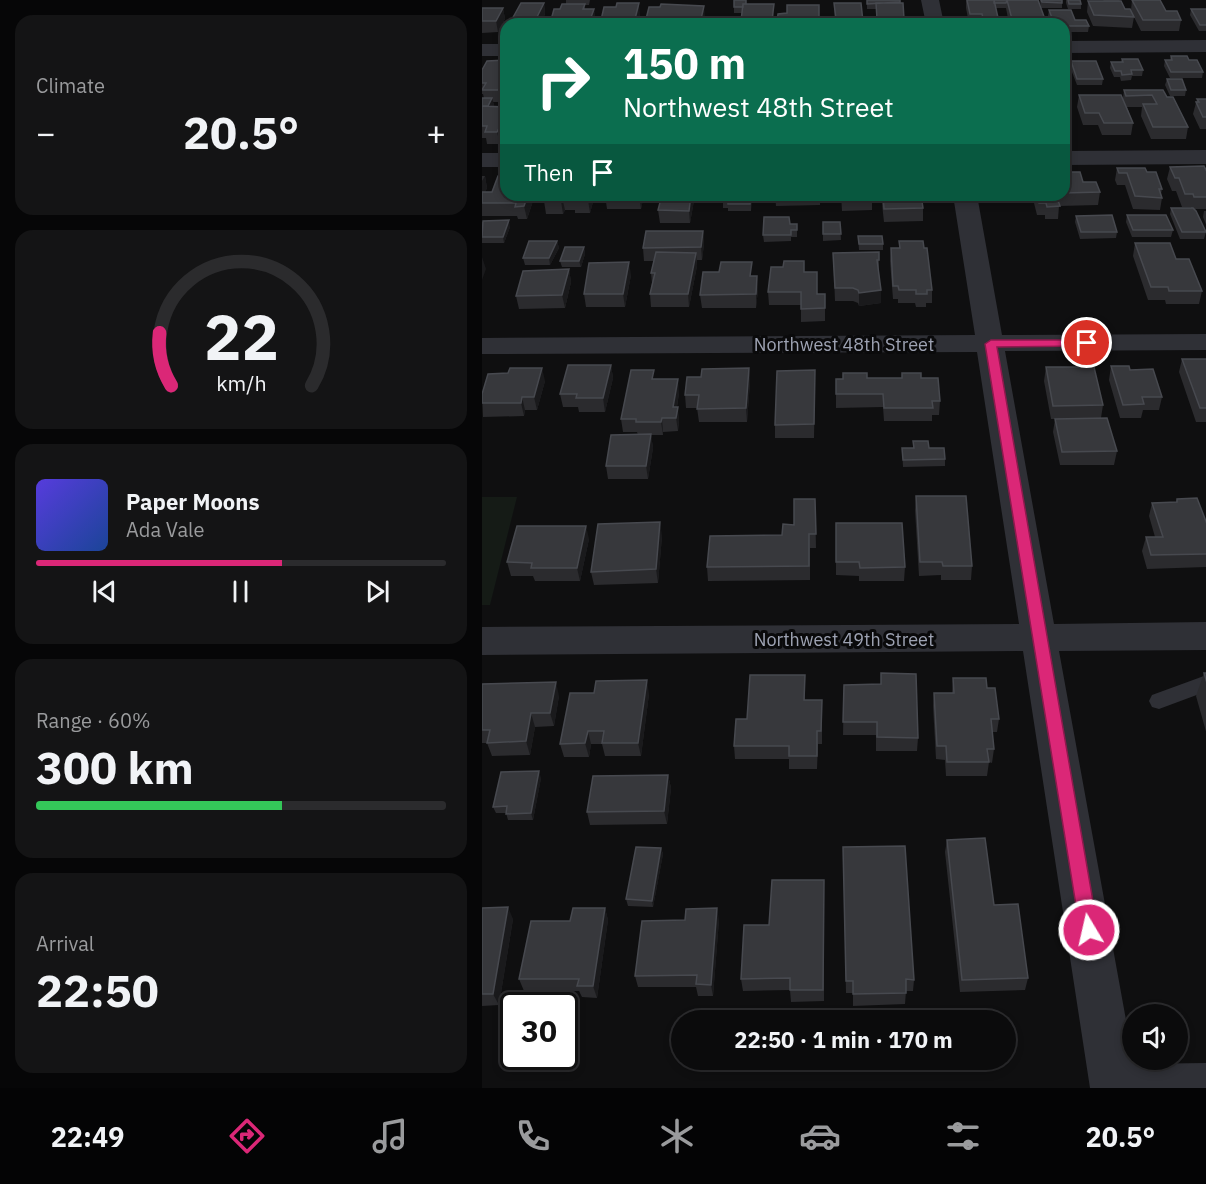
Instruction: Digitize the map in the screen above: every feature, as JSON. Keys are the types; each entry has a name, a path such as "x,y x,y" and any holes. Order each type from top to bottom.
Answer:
{"street":[{"path":"930,0 934,18"},
{"path":"1070,47 1206,46"},
{"path":"482,50 500,50"},
{"path":"1070,158 1206,157"},
{"path":"482,160 500,160"},
{"path":"966,201 1041,638 1114,1088"},
{"name":"Northwest 48th Street","path":"482,346 1206,342"},
{"name":"Northwest 49th Street","path":"482,641 1206,636"},
{"path":"1119,1088 1206,1087"}],"lane":[{"path":"1159,702 1206,683"}],"shaded area":[{"path":"482,497 517,497 490,605 482,605"}],"building":[{"path":"734,0 746,0 746,4 743,4 743,7 734,7"},
{"path":"867,0 900,0 900,2 867,4"},
{"path":"967,0 994,0 998,18 983,18 982,14 970,14"},
{"path":"994,0 1007,0 1006,3 994,3"},
{"path":"1007,0 1038,0 1045,18 1012,18"},
{"path":"1041,0 1062,0 1062,3 1042,2"},
{"path":"1068,0 1080,0 1081,4 1069,4"},
{"path":"1132,0 1160,0 1166,11 1177,11 1181,20 1143,20"},
{"path":"1088,1 1121,1 1125,9 1130,9 1134,17 1094,15"},
{"path":"521,3 544,3 537,17 544,18 513,18"},
{"path":"617,3 639,3 635,18 601,18 604,7 616,7"},
{"path":"834,3 861,3 863,18 836,18"},
{"path":"876,3 903,3 904,18 877,18"},
{"path":"562,4 585,4 583,9 594,9 591,18 552,18 554,9 560,9"},
{"path":"661,4 704,6 701,18 646,18 649,7 660,7"},
{"path":"743,4 774,4 772,18 741,18"},
{"path":"787,5 819,5 819,18 778,18 778,14 787,13"},
{"path":"482,8 503,8 496,21 482,21"},
{"path":"1191,9 1207,9 1207,25 1200,25"},
{"path":"1049,10 1071,10 1075,20 1086,20 1089,26 1070,26 1070,18 1052,18"},
{"path":"1171,56 1187,56 1189,60 1197,60 1203,72 1171,72 1165,60 1172,60"},
{"path":"1122,59 1138,59 1143,70 1131,70 1132,74 1122,75 1121,71 1115,71 1111,62 1123,62"},
{"path":"500,60 498,90 482,90 486,83 482,83 482,70 487,61"},
{"path":"1071,61 1096,61 1103,79 1077,79"},
{"path":"1167,79 1182,79 1186,90 1171,90"},
{"path":"1124,90 1163,90 1167,97 1173,97 1188,127 1153,127 1143,104 1157,104 1152,95 1126,96"},
{"path":"1079,95 1121,95 1133,123 1104,123 1099,113 1085,113"},
{"path":"482,98 492,98 488,106 482,106"},
{"path":"1197,99 1207,99 1207,117 1203,117 1196,102 1199,102"},
{"path":"482,106 500,107 500,126 497,132 485,132 487,126 482,126"},
{"path":"1204,166 1207,172 1207,197 1185,194 1179,178 1175,178 1170,167"},
{"path":"1117,168 1145,168 1147,172 1156,172 1162,189 1159,189 1162,198 1135,196 1127,173 1119,173"},
{"path":"1070,172 1080,172 1083,182 1096,182 1100,192 1070,193"},
{"path":"500,176 500,201 526,201 524,206 515,207 516,203 482,203 482,192 492,192"},
{"path":"660,201 690,201 689,211 658,210"},
{"path":"722,201 750,201 750,204"},
{"path":"883,201 922,201 923,208 884,209"},
{"path":"1038,201 1058,201 1060,206 1047,207 1046,203 1039,203"},
{"path":"1171,208 1193,208 1206,232 1182,232"},
{"path":"1112,215 1117,232 1081,232 1076,216"},
{"path":"1127,215 1166,215 1173,230 1133,230"},
{"path":"764,217 789,217 790,224 797,224 797,230 791,230 791,235 763,235"},
{"path":"509,220 503,237 482,237 483,221"},
{"path":"823,222 840,222 841,234 823,234"},
{"path":"646,231 703,231 701,247 643,248"},
{"path":"858,236 882,236 883,244 859,244"},
{"path":"529,241 557,241 549,258 523,258"},
{"path":"899,241 923,241 924,248 927,248 932,290 927,290 927,294 916,294 916,290 899,290 898,286 893,286 891,248 900,248"},
{"path":"1135,243 1170,243 1176,259 1189,259 1202,291 1169,291 1168,287 1151,287"},
{"path":"565,247 584,247 579,261 560,261"},
{"path":"656,252 696,253 688,294 650,294 655,273 651,273"},
{"path":"879,252 879,260 877,260 881,290 859,293 853,288 835,288 833,253"},
{"path":"784,261 804,261 804,272 817,272 817,294 825,294 825,308 801,309 801,292 768,292 771,267 783,267"},
{"path":"629,262 623,294 584,294 589,263"},
{"path":"721,262 752,262 750,276 757,276 756,294 700,295 703,272 719,272"},
{"path":"569,269 562,295 516,296 523,271"},
{"path":"1182,359 1207,359 1207,408 1200,408"},
{"path":"568,365 611,365 603,398 576,398 577,394 560,394"},
{"path":"1111,366 1129,366 1130,370 1153,369 1162,397 1142,397 1144,404 1123,405"},
{"path":"1046,367 1094,367 1103,405 1053,406"},
{"path":"510,368 542,368 534,397 522,397 521,403 482,403 482,394 488,374 508,373"},
{"path":"749,368 746,408 697,409 699,395 685,395 687,377 701,377 702,369"},
{"path":"631,370 654,370 652,379 678,379 673,407 678,407 676,418 662,418 661,422 636,422 636,419 621,419"},
{"path":"815,370 814,424 775,425 777,371"},
{"path":"843,373 867,373 867,378 902,378 902,373 921,373 921,378 938,378 940,401 932,401 933,408 884,408 883,394 836,394 836,379 843,379"},
{"path":"1107,418 1117,451 1062,452 1055,419"},
{"path":"651,434 646,466 606,466 611,435"},
{"path":"913,441 928,441 929,448 944,448 945,459 903,460 902,448 914,448"},
{"path":"916,496 966,496 972,566 943,566 942,562 920,562"},
{"path":"1197,498 1207,524 1207,554 1151,555 1146,537 1163,537 1152,503"},
{"path":"794,499 815,499 816,534 809,534 809,566 707,567 710,536 782,535 783,524 794,525"},
{"path":"660,522 656,569 591,572 598,524"},
{"path":"836,523 902,523 905,567 860,568 859,562 836,562"},
{"path":"517,526 586,526 577,568 531,568 532,563 507,562"},
{"path":"881,673 916,674 918,738 877,737 877,722 843,722 844,685 881,684"},
{"path":"750,675 805,675 804,700 822,700 821,731 817,731 817,756 789,756 789,746 734,746 736,719 747,719"},
{"path":"953,678 986,678 987,688 995,688 999,719 991,719 994,749 987,749 989,762 947,762 946,746 937,746 934,693 954,693"},
{"path":"647,680 638,743 602,743 604,731 588,731 585,743 560,744 570,693 594,693 596,681"},
{"path":"556,682 550,713 531,713 526,741 487,743 490,730 482,730 482,684"},
{"path":"539,771 531,813 506,814 507,806 493,807 501,772"},
{"path":"668,775 664,811 587,812 593,776"},
{"path":"985,838 994,905 1018,904 1028,978 962,980 947,840"},
{"path":"905,846 914,980 906,979 906,993 853,994 853,981 846,981 843,847"},
{"path":"636,847 661,848 652,901 626,899"},
{"path":"772,880 824,880 823,990 790,990 790,978 741,979 744,925 769,925"},
{"path":"508,907 493,994 482,994 482,908"},
{"path":"573,908 605,908 593,986 577,986 579,979 519,979 531,921 570,921"},
{"path":"717,908 711,985 696,984 697,975 635,976 642,921 685,920 686,909"}],"route":[{"path":"1087,343 991,344 1089,930"}]}
